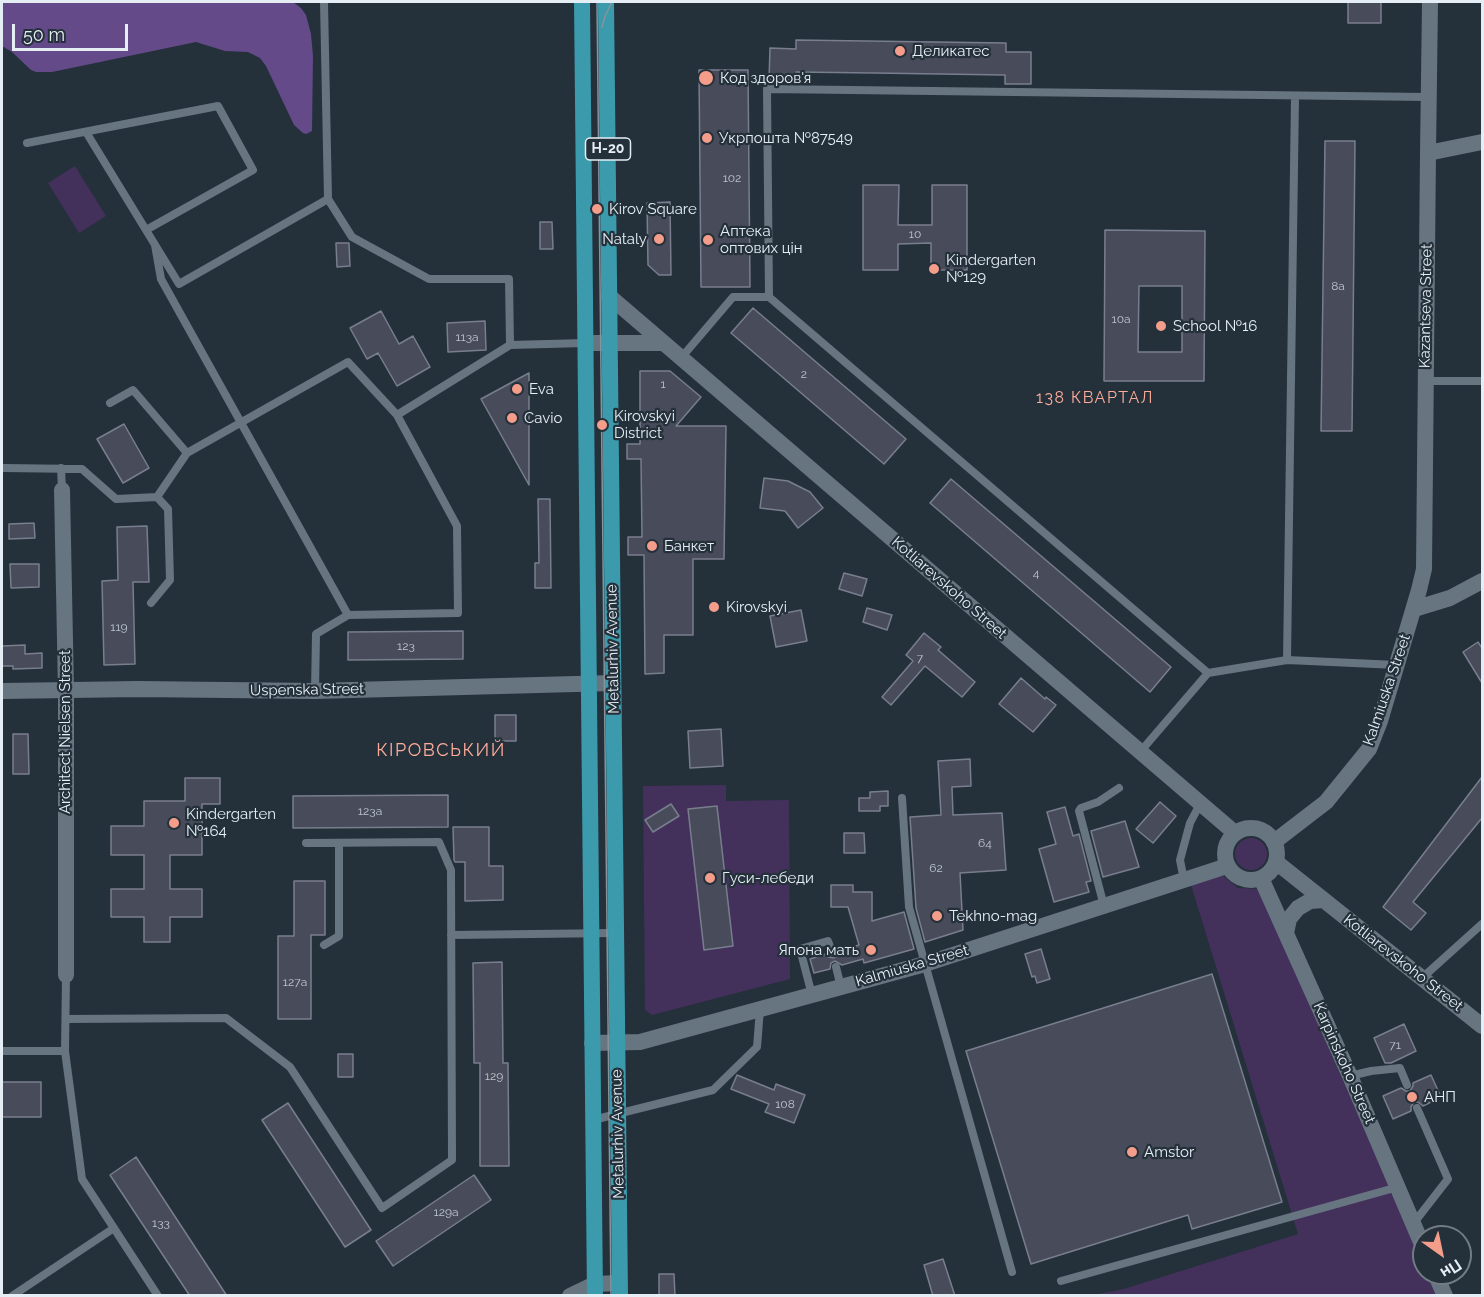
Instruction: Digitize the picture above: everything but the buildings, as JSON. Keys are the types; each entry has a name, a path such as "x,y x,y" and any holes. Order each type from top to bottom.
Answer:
{"main road":[{"name":"Metalurhiv Avenue","path":"582,2 595,1290"},
{"name":"Metalurhiv Avenue","path":"606,2 620,1289"}],"street":[{"name":"Kazantseva Street","path":"1414,609 1424,568 1427,97 1430,2"},
{"path":"1428,153 1482,142"},
{"name":"Kotliarevskoho Street","path":"609,296 1235,833"},
{"path":"585,343 663,343"},
{"name":"Architect Nielsen Street","path":"62,490 66,691 66,975"},
{"path":"1414,609 1450,598 1482,581"},
{"name":"Kalmiuska Street","path":"1274,842 1326,802 1369,749 1380,721 1414,609"},
{"name":"Uspenska Street","path":"2,692 315,691 613,683"},
{"path":"1253,828 1265,832 1274,842 1277,852 1276,862 1270,872 1262,878 1242,879 1227,866 1225,848 1235,833 1253,828"},
{"name":"Kotliarevskoho Street","path":"1276,862 1482,1026"},
{"name":"Kalmiuska Street","path":"592,1043 640,1042 760,1010 925,964 1227,866"},
{"name":"Karpinskoho Street","path":"1262,878 1413,1224"},
{"path":"1286,933 1289,919 1298,908 1310,901 1324,900"},
{"path":"570,1296 595,1290 620,1289"}],"lane":[{"path":"324,2 328,199 352,237 429,279 509,279 510,345"},
{"path":"769,297 767,89 1427,97"},
{"path":"1287,660 1295,97"},
{"path":"27,143 218,106 253,170 146,230"},
{"path":"86,132 179,284 328,199"},
{"path":"155,244 161,279 348,615"},
{"path":"681,358 733,297 769,297 1208,674"},
{"path":"397,415 510,345 585,343"},
{"path":"157,497 187,453 348,362 397,415 457,526 458,613 348,615 316,634 315,691"},
{"path":"1426,381 1482,381"},
{"path":"110,403 133,390 187,453"},
{"path":"2,468 82,469 116,498 157,497 168,509 170,580 151,603"},
{"path":"61,468 62,490"},
{"path":"1140,752 1208,674 1287,660 1397,665"},
{"path":"1104,906 1079,811 1081,808 1104,799 1119,788"},
{"path":"902,798 909,907 1012,1272"},
{"path":"1184,880 1180,860 1190,823 1200,804"},
{"path":"66,1019 226,1018 290,1066 382,1208 452,1160 451,870 439,842 306,843"},
{"path":"324,945 339,936 339,843"},
{"path":"1422,978 1482,924"},
{"path":"451,935 615,933"},
{"path":"812,995 800,949 828,941 832,952"},
{"path":"836,967 842,987"},
{"path":"66,975 65,1051 82,1179 158,1296"},
{"path":"593,1120 713,1090 757,1047 760,1010"},
{"path":"2,1051 65,1051"},
{"path":"1350,1076 1400,1068 1407,1085"},
{"path":"1413,1224 1448,1179 1417,1108"},
{"path":"1061,1281 1398,1187"},
{"path":"12,1296 114,1228"}],"shaded area":[{"path":"2,2 293,2 306,15 311,34 312,131 303,133 294,125 266,66 260,58 248,52 225,51 196,42 52,72 31,70 2,46"},
{"path":"75,166 106,216 79,233 48,183"},
{"path":"726,785 726,801 789,800 790,979 652,1015 645,1010 643,786"},
{"path":"1251,838 1262,843 1267,854 1262,865 1251,870 1240,865 1235,854 1240,843"},
{"path":"1222,875 1238,888 1259,889 1412,1238 1412,1285 1432,1285 1437,1295 1088,1296 1124,1289 1298,1234 1191,885"}],"tram line":[{"path":"597,2 611,1296"},
{"path":"602,27 612,2"}],"place":[{"name":"Деликатес","path":"900,51"},
{"name":"Код здоров'я","path":"706,78"},
{"name":"Укрпошта №87549","path":"707,138"},
{"name":"Kirov Square","path":"597,209"},
{"name":"Nataly","path":"659,239"},
{"name":"Аптека оптових цін","path":"708,240"},
{"name":"Kindergarten №129","path":"934,269"},
{"name":"School №16","path":"1161,326"},
{"name":"Eva","path":"517,389"},
{"name":"Cavio","path":"512,418"},
{"name":"Kirovskyi District","path":"602,425"},
{"name":"Банкет","path":"652,546"},
{"name":"Kirovskyi","path":"714,607"},
{"name":"Kindergarten №164","path":"174,823"},
{"name":"Гуси-лебеди","path":"710,878"},
{"name":"Tekhno-mag","path":"937,916"},
{"name":"Япона мать","path":"871,950"},
{"name":"АНП","path":"1412,1097"},
{"name":"Amstor","path":"1132,1152"}],"district":[{"name":"138 КВАРТАЛ","path":"1095,398"},
{"name":"КІРОВСЬКИЙ","path":"441,751"}]}
